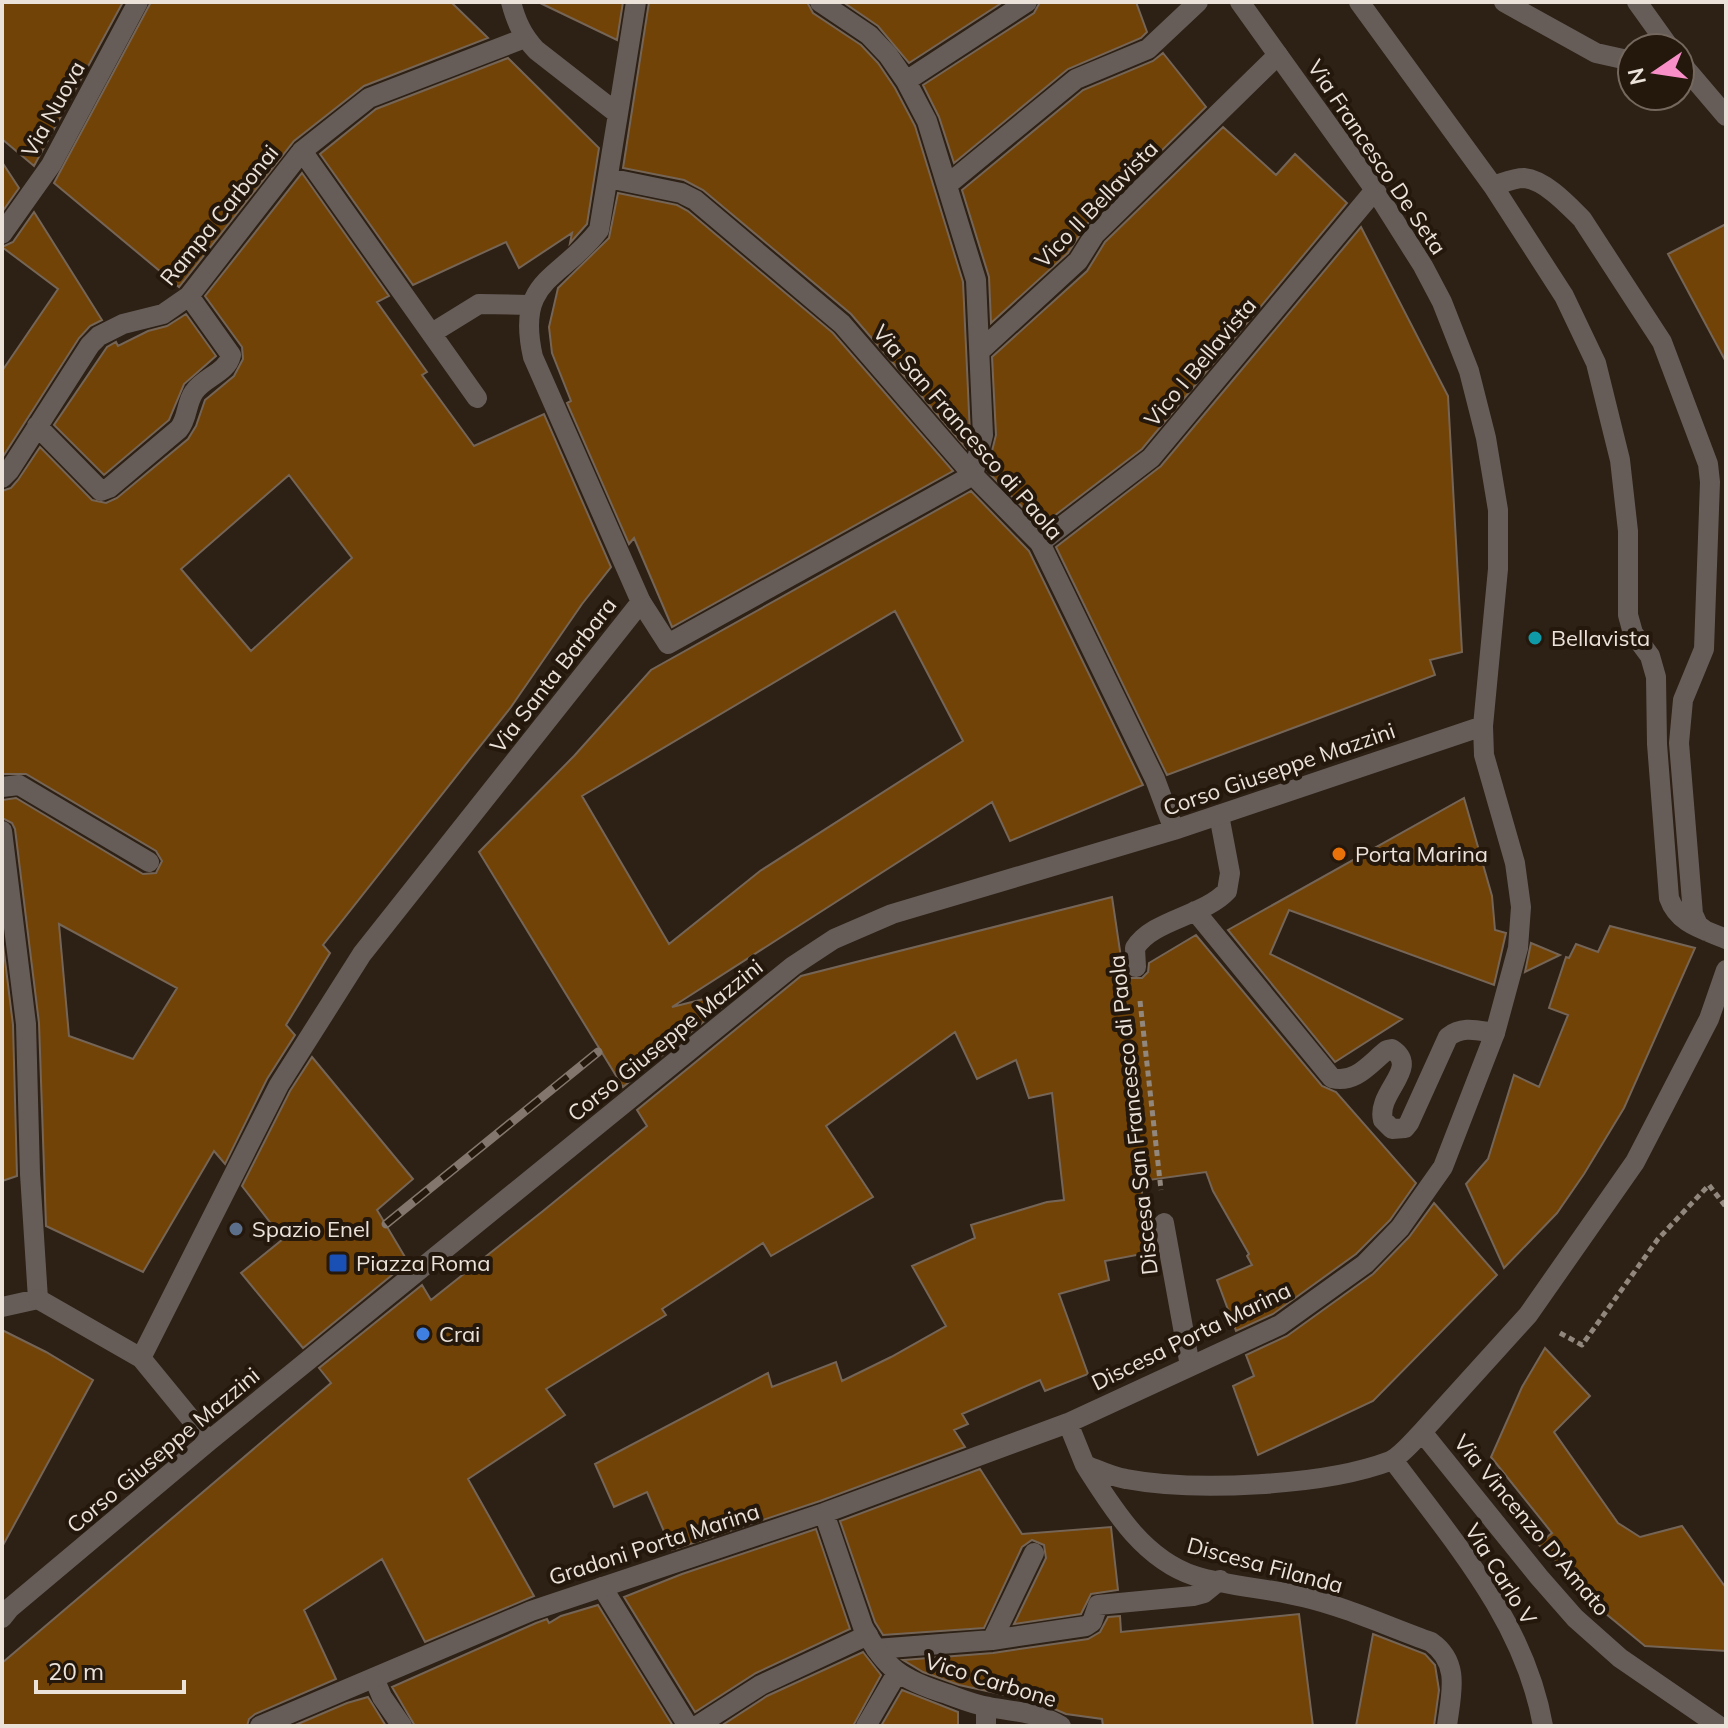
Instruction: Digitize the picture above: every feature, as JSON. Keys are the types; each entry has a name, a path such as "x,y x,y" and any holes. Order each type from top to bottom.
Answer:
{"street":[{"name":"Via Nuova","path":"2,234 51,165 138,2"},
{"path":"511,2 516,22 536,50 618,114"},
{"path":"432,333 479,304 530,305 544,282 589,243 599,230 636,2"},
{"path":"906,81 1027,2"},
{"path":"947,185 1076,79 1148,49 1198,2"},
{"name":"Via Francesco De Seta","path":"1240,2 1375,190 1423,266 1442,302 1469,371 1486,438 1498,510 1498,569 1483,726"},
{"path":"1359,2 1493,186 1564,296 1596,363 1620,460 1628,531 1628,615 1633,633 1650,656 1656,677 1657,744 1669,898 1679,916 1726,939"},
{"path":"1504,2 1596,53 1616,57"},
{"path":"1637,2 1659,32"},
{"path":"641,602 668,644 973,475 983,435 976,280 947,185 927,121 906,81 869,35 829,4"},
{"name":"Rampa Carbonai","path":"2,478 90,345 99,336 123,324 163,314 189,296 302,151 369,98 525,38"},
{"name":"Vico II Bellavista","path":"981,350 1078,261 1095,234 1278,55"},
{"path":"1696,83 1726,116"},
{"path":"302,151 477,398"},
{"name":"Via San Francesco di Paola","path":"608,178 681,193 695,200 842,324 973,475 1040,543 1155,779 1174,830"},
{"path":"1493,186 1515,179 1536,181 1568,204 1582,219 1662,342 1703,446 1710,482 1704,649 1683,700 1679,743 1693,914 1698,925 1706,931"},
{"name":"Vico I Bellavista","path":"1040,543 1151,458 1375,190"},
{"path":"37,426 101,491 109,488 168,439 185,422 196,389 227,365 231,355 189,296"},
{"name":"Via Santa Barbara","path":"141,1358 279,1085 362,954 641,602 533,357 528,337 530,305"},
{"name":"Corso Giuseppe Mazzini","path":"2,1618 10,1608 209,1441 793,966 834,939 892,914 1174,830 1483,726"},
{"name":"Discesa Porta Marina","path":"1068,1423 1280,1325 1328,1293 1365,1264 1400,1228 1443,1167 1495,1033 1518,948 1521,907 1515,863 1484,755 1483,726"},
{"path":"2,787 19,785 149,862"},
{"name":"Discesa San Francesco di Paola","path":"1136,967 1135,948 1144,936 1222,897 1227,891 1229,882 1219,815"},
{"path":"2,831 6,886 26,1024 30,1174 38,1299"},
{"path":"1195,911 1332,1078 1340,1080 1356,1076 1387,1050 1392,1049 1402,1056 1402,1069 1381,1107 1383,1120 1392,1129 1405,1128 1409,1123 1448,1037 1467,1029 1495,1033"},
{"path":"1422,1432 1528,1315 1635,1162 1709,1019 1726,970"},
{"name":"Discesa San Francesco di Paola","path":"1164,1223 1190,1366"},
{"path":"2,1307 38,1299 141,1358 209,1441"},
{"name":"Discesa Filanda","path":"1068,1423 1085,1465 1124,1522 1148,1548 1171,1565 1196,1576 1305,1597 1431,1642 1440,1648 1447,1657 1453,1679 1447,1726"},
{"name":"Gradoni Porta Marina","path":"260,1726 531,1611 824,1513 1068,1423"},
{"name":"Via Vincenzo D'Amato","path":"1393,1460 1422,1432 1575,1618 1620,1658 1719,1726"},
{"path":"1085,1465 1123,1479 1231,1485 1294,1480 1393,1460"},
{"name":"Via Carlo V","path":"1393,1460 1481,1579 1506,1619 1526,1664 1543,1726"},
{"name":"Vico Carbone","path":"824,1513 872,1642 897,1673 986,1716 1043,1716 1061,1726"},
{"path":"992,1640 1034,1553"},
{"path":"697,1726 761,1685 872,1642 992,1640 1086,1626 1092,1622 1098,1605 1193,1596 1204,1593 1220,1580"},
{"path":"602,1587 688,1726"},
{"path":"866,1726 897,1673"},
{"path":"374,1678 382,1697 402,1726"}],"path":[{"name":"Discesa San Francesco di Paola","path":"1136,967 1164,1223"},
{"path":"1528,1315 1582,1345 1658,1239 1709,1185 1726,1207"}],"building":[{"path":"2,2 123,2 34,166 2,139"},
{"path":"151,2 451,2 488,38 364,86 294,141 179,287 54,183"},
{"path":"538,2 623,2 617,40"},
{"path":"649,2 807,2 813,13 861,45 878,63 915,126 963,282 970,434 966,448 851,314 703,190 684,180 623,168"},
{"path":"843,2 1003,2 909,63 878,26"},
{"path":"1040,2 1136,2 1147,32 1141,38 1068,69 954,163 939,117 923,85 1034,13"},
{"path":"1163,53 1206,107 1086,225 1068,253 991,323 989,277 962,190 1083,90 1153,61"},
{"path":"508,58 599,148 587,224 570,243 572,233 519,268 506,242 413,285 320,154 376,109"},
{"path":"1223,127 1276,175 1295,154 1347,203 1142,449 1041,526 987,471 996,435 992,357 1087,271 1105,242"},
{"path":"2,162 19,188 2,212"},
{"path":"302,173 389,296 377,302 427,372 422,375 474,446 544,414 611,567 511,707 323,945 330,953 286,1025 295,1035 267,1079 225,1164 214,1151 143,1272 46,1226 39,1023 15,829 12,823 2,818 2,800 16,798 143,874 156,873 162,861 156,851 26,774 2,774 2,491 11,488 18,480 40,447 92,500 106,503 117,498 188,439 205,400 234,376 243,359 242,347 205,296","holes":["289,475 352,558 251,651 181,569","59,924 177,988 133,1059 69,1036"]},
{"path":"618,193 677,205 688,211 833,333 953,471 672,627 634,538 629,544 567,403 571,401 552,353 549,327 558,288 609,238"},
{"path":"34,212 102,320 90,326 79,338 2,458 2,371 58,289 2,247 13,242"},
{"path":"1726,224 1726,362 1668,254"},
{"path":"1361,227 1448,396 1462,652 1430,660 1435,675 1167,775 1056,547 1161,466"},
{"path":"186,314 216,356 184,384 169,420 104,475 54,425 107,347 116,342 118,346 148,331 167,326"},
{"path":"971,491 1029,551 1143,785 1010,841 992,802 672,1007 744,989 623,1087 479,852 574,756 651,670","holes":["895,611 963,741 760,871 669,944 582,796"]},
{"path":"1464,798 1492,896 1495,930 1506,933 1494,985 1289,910 1270,954 1402,1019 1335,1062 1228,930"},
{"path":"1112,897 1124,978 1142,978 1148,972 1149,963 1196,935 1322,1086 1336,1092 1416,1183 1390,1220 1356,1254 1273,1314 1236,1331 1217,1280 1252,1265 1206,1172 1141,1181 1147,1253 1105,1261 1109,1280 1059,1294 1088,1374 1045,1391 1040,1380 962,1414 968,1424 954,1430 965,1447 820,1501 672,1550 647,1492 614,1507 595,1464 768,1373 772,1387 836,1362 842,1381 891,1357 946,1326 912,1266 975,1238 971,1225 1047,1202 1064,1200 1052,1093 1029,1098 1016,1060 977,1079 955,1032 826,1126 873,1197 771,1256 763,1243 662,1309 666,1315 546,1389 565,1415 468,1479 534,1596 425,1642 382,1559 304,1610 336,1679 255,1714 247,1726 2,1726 2,1663 331,1383 319,1368 422,1285 431,1300 543,1211 647,1126 637,1110 801,976"},
{"path":"1610,926 1695,948 1624,1108 1557,1213 1504,1268 1466,1184 1488,1159 1514,1075 1539,1087 1568,1015 1549,1008 1566,957 1569,958 1576,944 1598,952"},
{"path":"2,936 13,1025 17,1176 2,1181"},
{"path":"1531,943 1560,955 1525,972"},
{"path":"312,1057 413,1179 377,1210 408,1262 303,1348 241,1273 283,1239 242,1186 290,1091"},
{"path":"1434,1203 1497,1275 1373,1401 1258,1455 1233,1386 1254,1376 1246,1355 1287,1336 1373,1274 1409,1237"},
{"path":"2,1330 93,1380 2,1547"},
{"path":"1545,1348 1590,1396 1554,1432 1618,1523 1640,1537 1682,1526 1726,1588 1726,1651 1645,1646 1588,1599 1590,1596 1538,1544 1552,1533 1491,1457 1522,1387"},
{"path":"980,1469 1022,1534 1111,1527 1118,1590 1091,1594 1081,1614 1014,1624 1046,1558 1044,1545 1032,1540 1022,1547 984,1628 883,1635 875,1622 840,1521"},
{"path":"816,1529 850,1629 756,1673 695,1712 624,1597"},
{"path":"598,1605 673,1726 415,1726 392,1687 536,1623 547,1619 549,1623 561,1616"},
{"path":"1299,1614 1313,1726 1103,1726 1102,1719 1066,1714 1038,1702 959,1685 923,1672 903,1660 993,1653 1088,1639 1100,1632 1108,1617 1120,1616 1121,1632"},
{"path":"1373,1634 1425,1654 1435,1665 1439,1690 1434,1726 1356,1726"},
{"path":"863,1652 881,1675 853,1726 721,1726 767,1696"},
{"path":"902,1690 958,1712 958,1726 881,1726"},
{"path":"368,1697 386,1726 293,1726 347,1703"}],"railway":[{"path":"386,1224 598,1052"}],"place":[{"name":"Bellavista","path":"1535,638"},
{"name":"Porta Marina","path":"1339,854"},
{"name":"Spazio Enel","path":"236,1229"},
{"name":"Piazza Roma","path":"338,1263"},
{"name":"Crai","path":"423,1334"}]}
